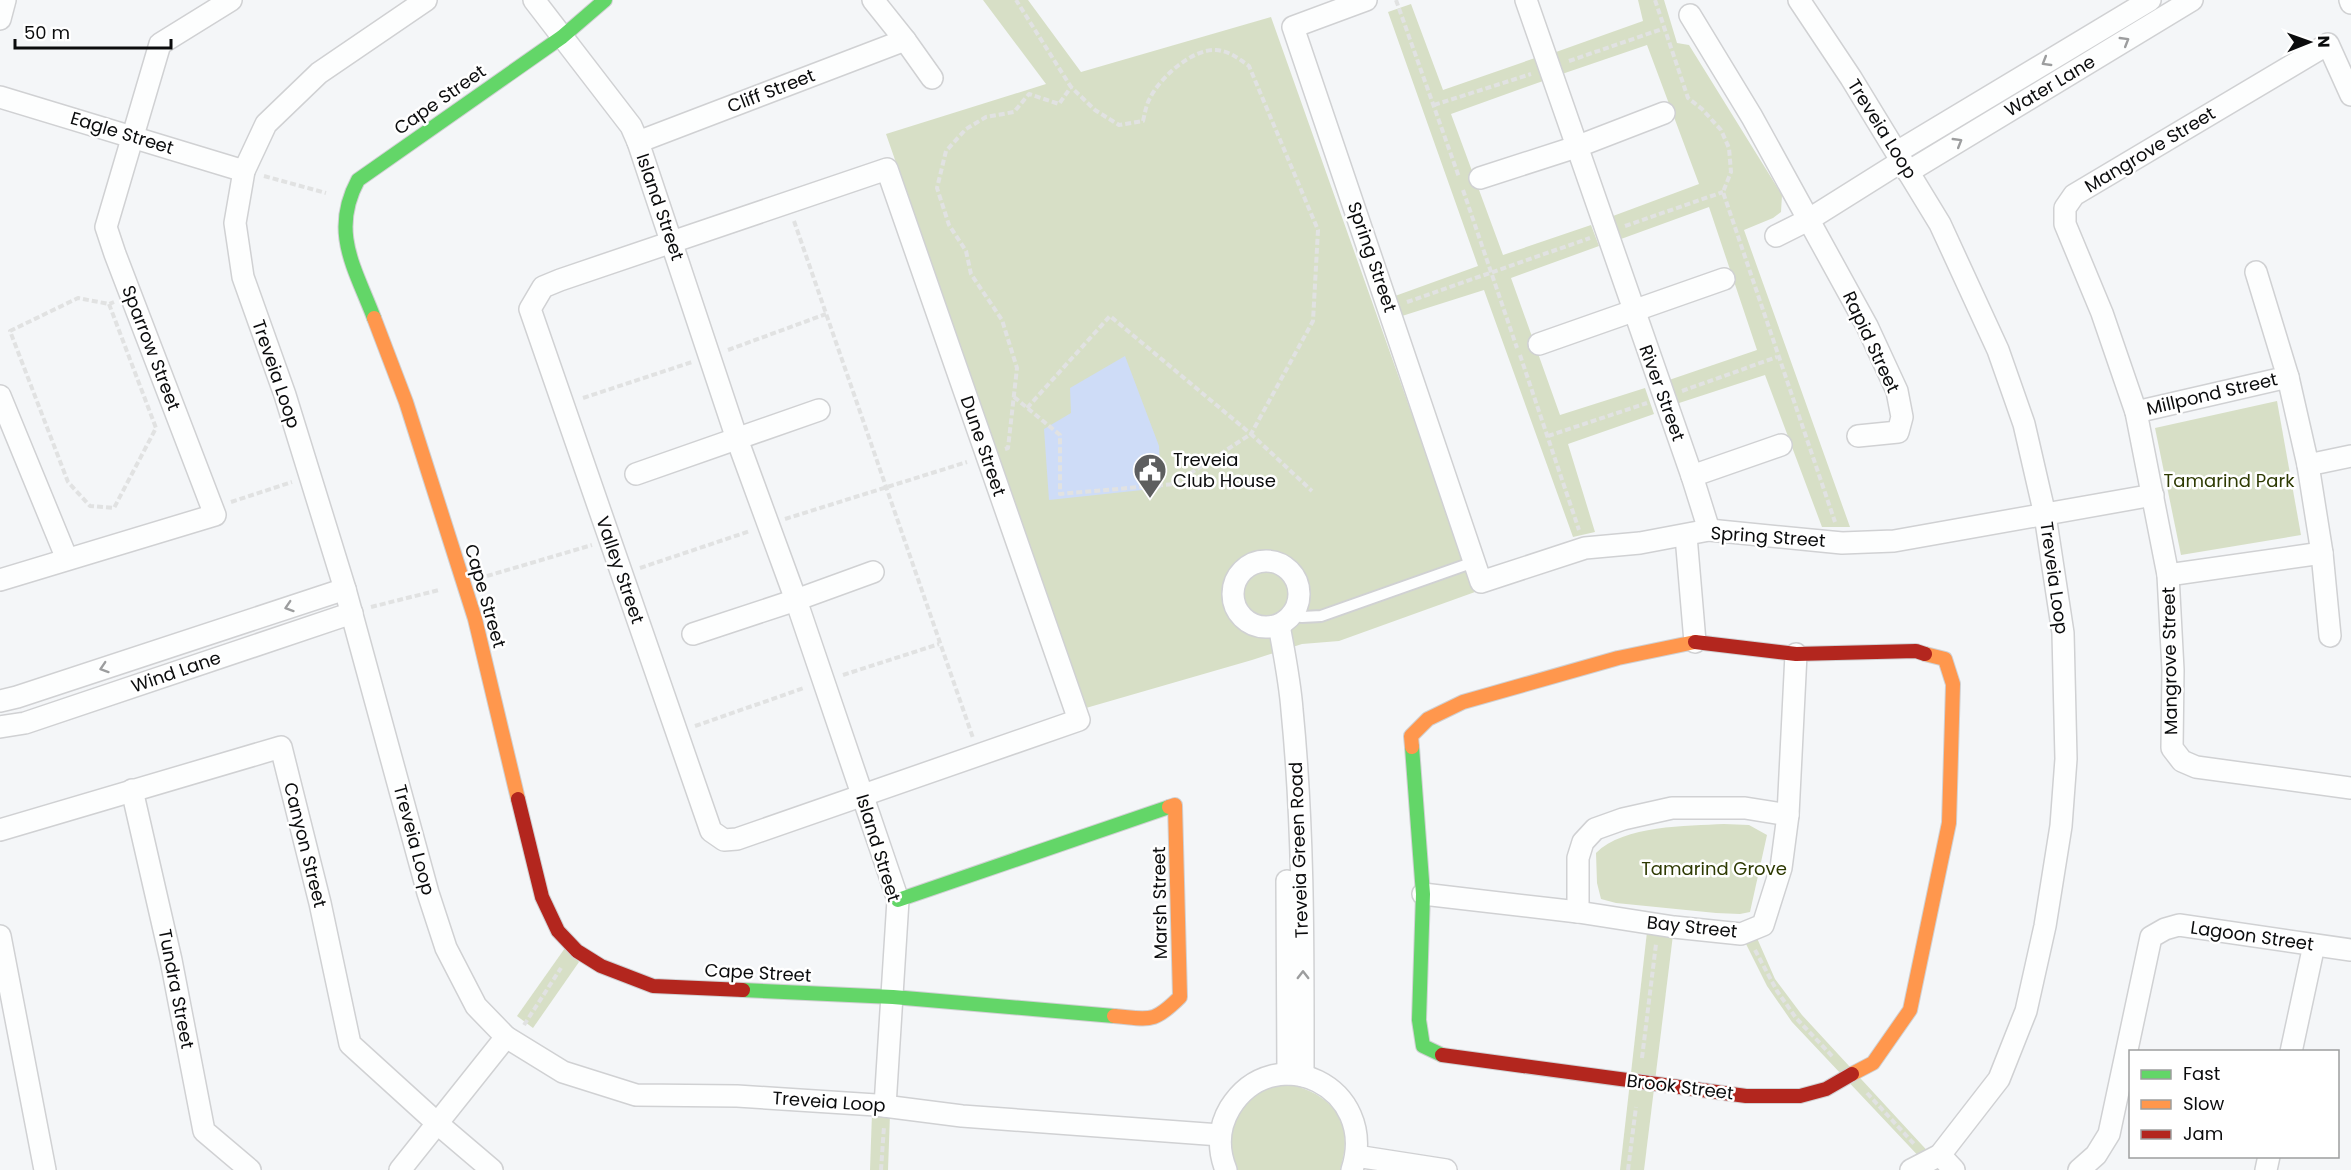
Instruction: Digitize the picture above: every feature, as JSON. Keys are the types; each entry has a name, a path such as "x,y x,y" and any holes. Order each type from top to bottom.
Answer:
{"street":[{"path":"0,20 5,0"},
{"name":"Sparrow Street","path":"212,508 114,254 106,227 160,44 231,0"},
{"name":"Treveia Loop","path":"426,0 319,73 266,123 244,171 235,223 243,277 285,395 352,612 428,893 446,948 476,1006 510,1040 563,1072 636,1095 737,1096 885,1106 962,1116 1220,1135"},
{"name":"Island Street","path":"534,0 631,126 638,142 898,900 885,1106"},
{"path":"562,37 605,0"},
{"path":"873,0 932,78"},
{"name":"Spring Street","path":"1366,0 1293,27 1389,308 1464,565 1481,582 1586,548 1640,543 1709,530 1842,543 1894,541 2045,515"},
{"name":"River Street","path":"1526,0 1709,530"},
{"name":"Treveia Loop","path":"1799,0 1940,224 1998,350 2024,424 2045,515 2063,633 2066,759 2061,826 2045,926 2026,1011 1999,1079 1934,1164"},
{"name":"Water Lane","path":"1902,162 2150,0"},
{"name":"Water Lane","path":"1902,162 2192,0"},
{"name":"Rapid Street","path":"1690,15 1752,117 1867,326 1897,392 1902,417 1898,432 1858,436"},
{"name":"Cape Street","path":"562,37 358,180 347,199 344,215 345,242 406,402 475,619 542,897 559,932 582,955 618,974 653,986 893,997"},
{"name":"Cliff Street","path":"638,142 905,40"},
{"name":"Mangrove Street","path":"2351,95 2328,44 2074,195 2065,208 2065,224 2102,313 2136,412 2153,495 2168,575 2173,670 2172,747 2182,761 2196,767 2351,788"},
{"name":"Eagle Street","path":"0,97 244,171"},
{"path":"1480,178 1576,147 1664,113"},
{"path":"1776,236 1808,220 1902,162"},
{"name":"Dune Street","path":"672,242 887,169 1079,720 862,794"},
{"name":"Valley Street","path":"672,242 543,287 530,309 562,404 711,831 724,840 737,839 862,794"},
{"name":"Millpond Street","path":"2256,272 2288,376 2308,465 2322,553 2330,636"},
{"path":"1539,344 1724,279"},
{"name":"Millpond Street","path":"2136,412 2288,376"},
{"path":"0,396 67,559"},
{"path":"636,474 819,410"},
{"path":"1692,476 1781,445"},
{"path":"2308,465 2351,456"},
{"path":"2045,515 2153,495"},
{"path":"0,580 215,515 212,508"},
{"path":"1686,536 1695,642"},
{"path":"2168,575 2322,553"},
{"path":"693,634 873,572"},
{"name":"Wind Lane","path":"0,700 17,697 345,589"},
{"name":"Wind Lane","path":"0,727 25,723 352,612"},
{"name":"Treveia Green Road","path":"1279,622 1292,709 1299,815 1303,951 1296,1075"},
{"name":"Brook Street","path":"1695,642 1796,654 1916,651 1945,659 1953,684 1949,823 1910,1010 1873,1063 1826,1089 1800,1096 1746,1096 1459,1059 1436,1054 1423,1046 1419,1020 1423,894 1411,736 1428,719 1463,702 1618,658 1695,642"},
{"name":"Bay Street","path":"1423,894 1741,934 1763,925 1781,868 1788,815 1796,654"},
{"name":"Canyon Street","path":"0,830 281,747 320,903 350,1044 492,1170"},
{"name":"Tundra Street","path":"132,790 171,960 204,1131 250,1170"},
{"name":"Marsh Street","path":"893,997 1149,1019 1163,1014 1180,997 1175,805 898,900"},
{"path":"1578,912 1578,858 1583,842 1595,829 1623,819 1672,808 1745,808 1788,815"},
{"name":"Lagoon Street","path":"2079,1170 2096,1155 2109,1134 2151,937 2165,929 2179,925 2351,950"},
{"path":"0,936 45,1170"},
{"path":"2291,1050 2314,945"},
{"path":"400,1170 510,1040"},
{"path":"1226,1170 1221,1157 1220,1135 1225,1116 1236,1099 1250,1086 1268,1077 1296,1075 1323,1083 1339,1097 1351,1114 1357,1134 1354,1163 1446,1170"}],"lane":[{"name":"Treveia Green Road","path":"1279,622 1329,613 1464,565"}],"path":[{"path":"1396,0 1586,548"},
{"path":"1655,0 1688,98 1702,109 1721,130 1729,148 1731,172 1722,192 1842,543"},
{"path":"1014,396 1060,435 1060,494 1174,484 1251,434 1313,321 1318,230 1249,66 1232,54 1214,50 1192,57 1167,73 1149,99 1143,121 1119,125 1095,110 1071,87"},
{"path":"244,171 347,199"},
{"path":"1389,308 1722,192"},
{"path":"788,203 979,754"},
{"path":"78,298 109,304 156,428 114,508 90,506 68,482 10,331 78,298"},
{"path":"1027,408 1110,316 1251,434 1312,491"},
{"path":"212,508 310,476"},
{"path":"1628,1170 1659,925"},
{"path":"1748,932 1777,991 1796,1018 1934,1164"},
{"path":"510,1040 574,947"},
{"path":"881,1170 885,1106"}],"green space":[{"path":"983,0 1028,0 1081,72 1271,17 1475,592 1339,641 1302,644 1086,708 886,134 1046,84"},
{"path":"1638,0 1664,0 1677,43 1689,45 1782,195 1781,212 1773,218 1744,230 1850,527 1822,527 1765,375 1676,404 1669,380 1757,350 1709,207 1621,239 1613,216 1699,184 1647,45 1562,74 1556,52 1643,21"},
{"path":"1411,4 1443,90 1535,58 1543,81 1451,114 1503,255 1591,225 1599,246 1511,278 1560,415 1645,388 1654,414 1568,444 1595,532 1573,537 1484,290 1402,316 1395,296 1478,266 1388,12"},
{"name":"Tamarind Park","path":"2277,401 2301,535 2181,555 2155,428"},
{"name":"Tamarind Grove","path":"1724,824 1749,825 1767,835 1750,912 1716,913 1616,903 1601,899 1597,883 1596,853 1608,844 1639,832"},
{"path":"1648,923 1674,927 1644,1170 1620,1170"},
{"path":"1753,929 1775,979 1802,1015 1934,1158 1925,1163 1792,1022 1767,986 1741,934"},
{"path":"565,948 579,962 533,1028 517,1016"},
{"path":"1293,1085 1321,1098 1339,1116 1345,1140 1340,1170 1236,1170 1232,1157 1232,1132 1242,1109 1261,1092 1276,1086"},
{"path":"872,1113 890,1114 888,1170 870,1170"}],"water":[{"path":"1125,356 1159,446 1161,488 1049,500 1044,429 1071,413 1070,388"}],"traffic: fast":[{"path":"374,318 353,266 346,233 346,216 358,180 562,37 605,0"},
{"path":"1412,747 1423,894 1419,1020 1423,1046 1442,1055"},
{"path":"898,900 1169,807"},
{"path":"743,990 893,997 1114,1016"}],"traffic: slow":[{"path":"374,318 406,402 475,619 518,799"},
{"path":"1412,747 1411,736 1428,719 1463,702 1618,658 1695,642"},
{"path":"1852,1074 1873,1063 1910,1010 1949,823 1953,684 1945,659 1925,654"},
{"path":"1114,1016 1136,1018 1157,1016 1180,997 1175,805 1169,807"}],"traffic: jam":[{"path":"1695,642 1796,654 1916,651 1925,654"},
{"path":"518,799 542,897 558,931 577,951 601,966 653,986 743,990"},
{"path":"1442,1055 1746,1096 1800,1096 1826,1089 1852,1074"}],"place":[{"name":"Treveia Club House","path":"1150,499"}]}
